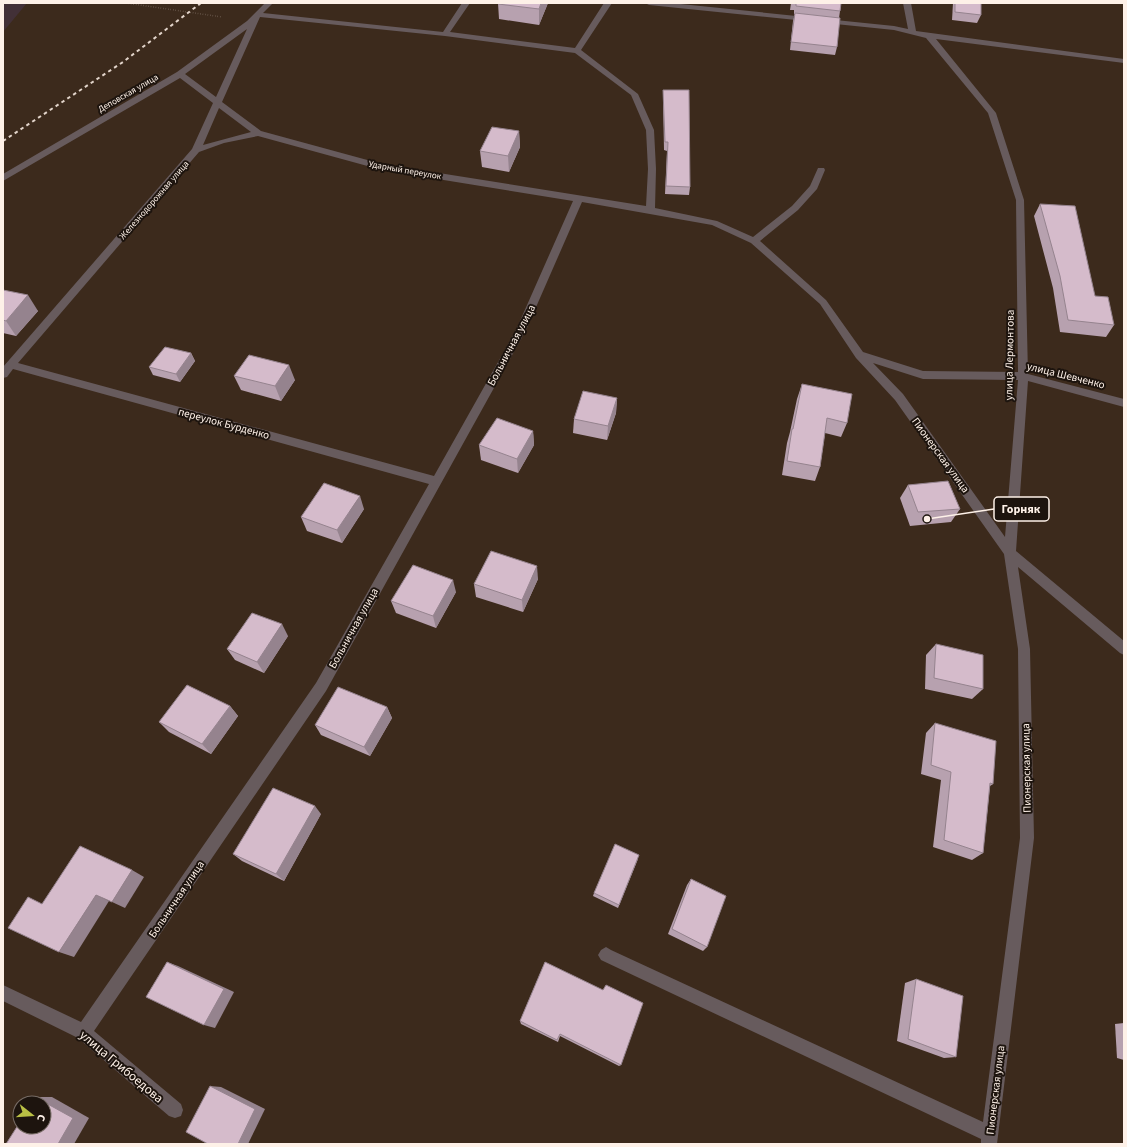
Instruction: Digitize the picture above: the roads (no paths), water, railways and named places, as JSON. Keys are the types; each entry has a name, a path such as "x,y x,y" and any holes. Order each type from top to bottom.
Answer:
{"street":[{"name":"Железнодорожная улица","path":"3,374 196,150 257,15 269,3"},
{"path":"445,34 466,3"},
{"path":"577,52 608,3"},
{"path":"649,3 894,28 929,36 1124,61"},
{"path":"907,3 912,32"},
{"name":"Деповская улица","path":"3,178 180,74 250,23 257,15"},
{"path":"257,15 445,34 577,52 634,94 650,130 652,169 650,210"},
{"name":"улица Лермонтова","path":"929,36 992,113 1020,200 1023,376 1010,553"},
{"name":"Ударный переулок","path":"180,74 258,133 382,167 650,210"},
{"path":"196,150 222,141 258,133"},
{"path":"754,241 800,203 814,187 821,170"},
{"name":"Больничная улица","path":"84,1032 321,687 520,330 579,198"},
{"name":"Пионерская улица","path":"650,210 714,223 754,241 823,302 860,355 899,397 1010,553 1024,649 1027,838 989,1139"},
{"name":"улица Шевченко","path":"860,355 922,374 1023,376 1124,403"},
{"name":"переулок Бурденко","path":"12,365 436,481"},
{"path":"1010,553 1124,649"},
{"path":"606,955 989,1139"},
{"name":"улица Грибоедова","path":"3,993 84,1032 175,1110"}],"railway":[{"path":"3,141 123,62 201,3"}],"place":[{"name":"Горняк","path":"927,519"}]}
